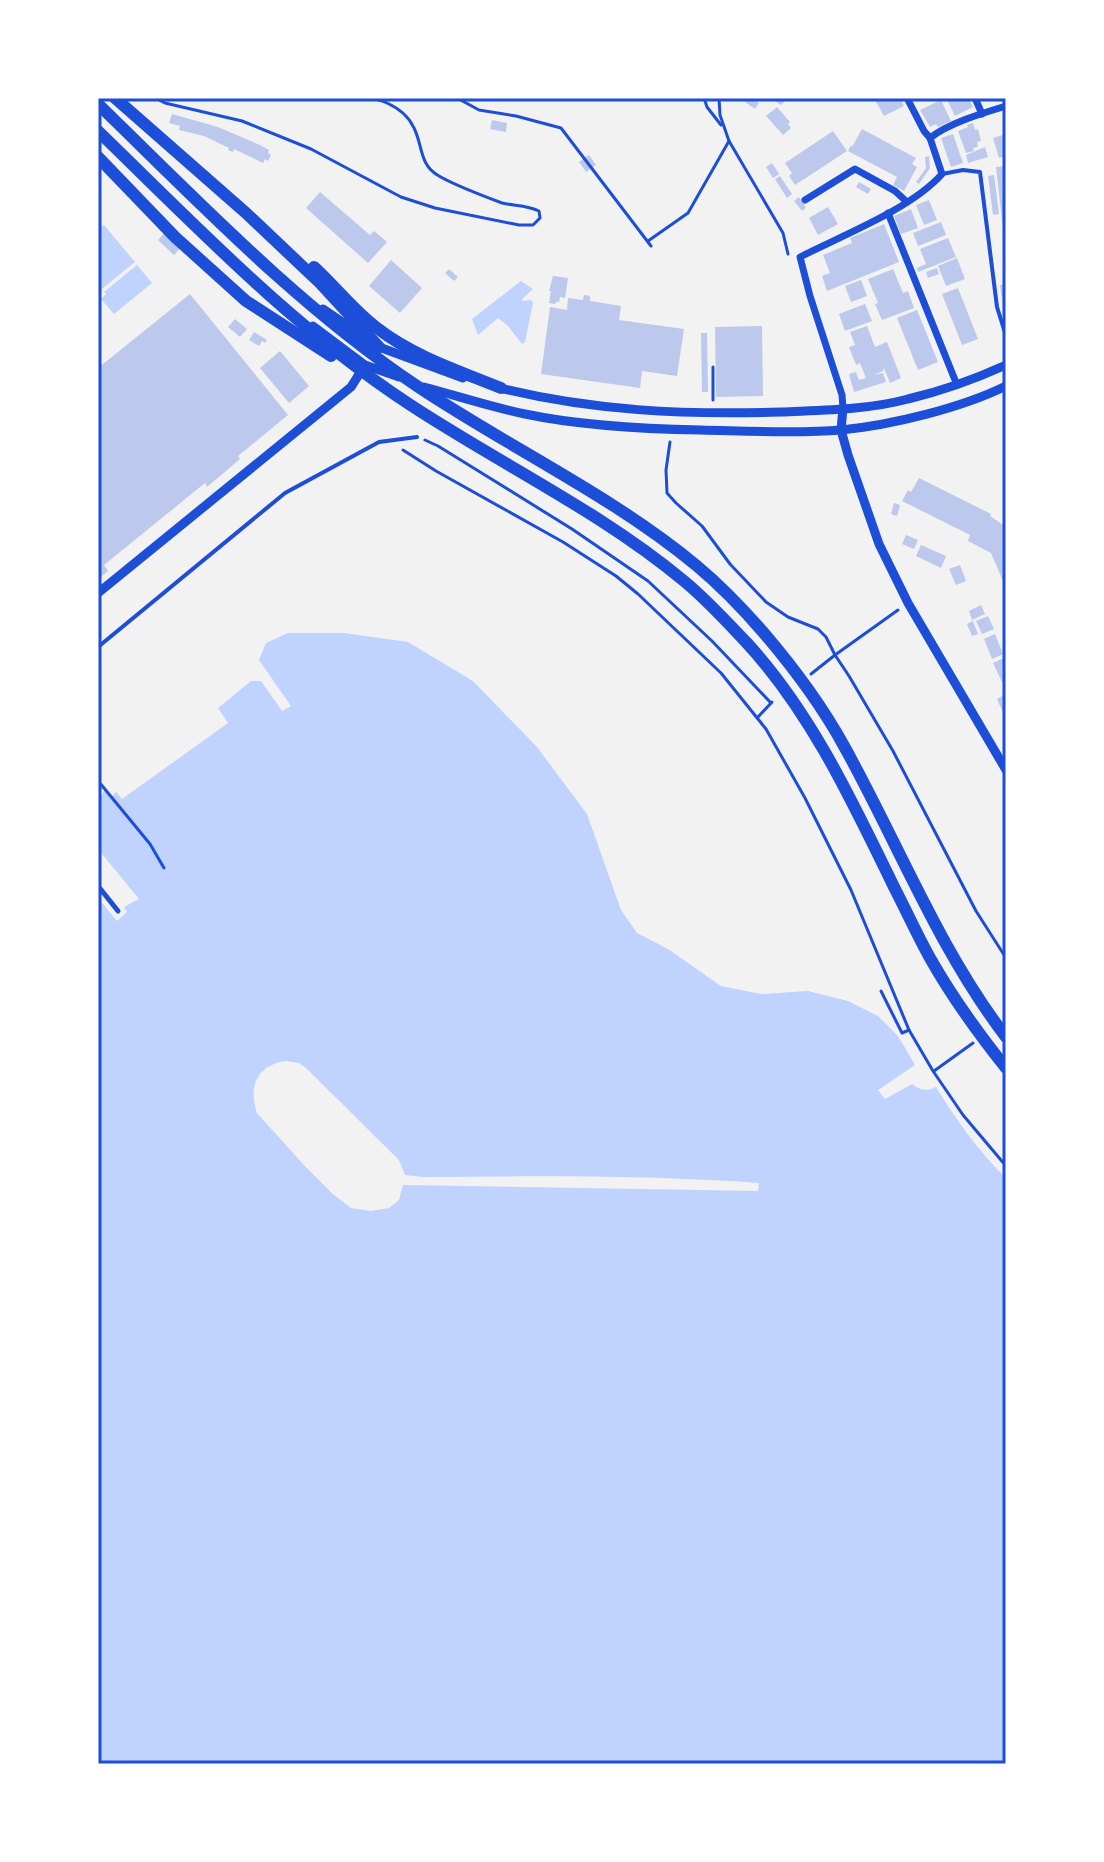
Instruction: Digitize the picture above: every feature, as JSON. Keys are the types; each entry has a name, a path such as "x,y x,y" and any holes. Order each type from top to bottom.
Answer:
{"highway":[{"path":"115,98 246,213 320,283 379,347"},
{"path":"98,105 260,261 331,324 419,387 661,538 699,568 763,632 819,705 843,743 948,948 1006,1037"},
{"path":"98,130 248,276 347,360 408,404 650,554 686,582 749,645 803,716 847,794 930,958 961,1008 1006,1068"},
{"path":"98,157 175,237 246,301 334,358 365,365"},
{"path":"246,213 278,233 376,328 407,348 501,388"}],"street":[{"path":"907,98 930,138 942,174 930,188 907,202 800,257 842,395 841,430 879,544 908,603 1006,770"},
{"path":"975,98 982,114"},
{"path":"98,105 295,290 379,347 449,374 579,405 650,412 731,413 871,406 907,400 957,385 1006,365"},
{"path":"930,138 1006,106"},
{"path":"98,130 285,305 365,365 424,387 526,414 578,422 669,429 841,430 965,404 1006,386"},
{"path":"805,200 855,169 895,191 907,202"},
{"path":"888,213 957,385"},
{"path":"98,593 351,387 379,347"},
{"path":"98,886 118,911"}],"lane":[{"path":"942,174 963,170 980,172 997,307 1006,336"},
{"path":"98,647 285,493 379,442 417,437"}],"path":[{"path":"155,98 242,121 311,149 401,197 435,208 519,225 533,225 540,218 539,211 531,207 503,203 436,175 424,163 415,128 403,113 384,101 331,101 320,98"},
{"path":"457,98 479,110 561,128 651,246"},
{"path":"704,98 724,129"},
{"path":"719,98 720,115 729,141 783,233 790,259 800,257"},
{"path":"648,241 688,213 729,141"},
{"path":"713,367 713,400"},
{"path":"417,437 438,446 572,529 648,581 771,702 757,717"},
{"path":"399,438 401,448 436,471 563,542 616,576 711,663 757,717 825,836 851,890 909,1030 963,1115 1006,1166"},
{"path":"670,442 667,493 702,526 730,564 766,602 788,617 818,629 826,637 893,751 976,911 1006,958"},
{"path":"807,677 908,603"},
{"path":"99,782 150,844 164,868"},
{"path":"881,991 902,1033 909,1030"},
{"path":"933,1071 982,1037"}],"water":[{"path":"104,225 135,262 98,292 98,230"},
{"path":"137,265 152,283 114,314 101,299 106,294 104,292"},
{"path":"521,281 533,289 522,299 533,303 525,342 522,344 498,318 478,335 472,319"},
{"path":"288,633 344,633 408,642 473,681 537,747 587,814 621,910 637,933 668,949 721,986 761,994 808,991 848,1001 878,1016 898,1036 915,1065 878,1090 885,1099 912,1084 923,1090 936,1087 968,1134 1006,1178 1006,1764 98,1764 98,898 117,921 127,912 124,907 139,899 98,849 98,800 105,790 111,797 116,792 122,799 228,723 218,708 251,681 261,681 282,711 291,706 259,660 266,643","holes":["276,1063 299,1063 399,1160 405,1175 717,1180 759,1183 758,1191 403,1185 399,1200 389,1208 371,1211 351,1208 302,1163 257,1113 254,1094 257,1078 262,1072"]}],"building":[{"path":"748,98 759,103 755,109 745,102"},
{"path":"770,98 788,98 781,105"},
{"path":"874,98 900,98 904,106 884,116"},
{"path":"946,98 968,98 973,107 955,116"},
{"path":"941,100 951,121 930,127 920,110"},
{"path":"777,107 790,122 791,128 783,135 766,116"},
{"path":"172,114 218,127 260,145 271,155 263,163 234,149 233,152 228,150 204,136 179,130 180,126 169,123"},
{"path":"492,120 507,123 506,132 490,129"},
{"path":"973,123 981,141 977,142 978,147 973,148 974,151 966,153 958,131"},
{"path":"862,129 916,158 912,164 917,167 904,191 893,185 897,177 848,151"},
{"path":"833,131 847,151 795,185 785,163"},
{"path":"953,134 963,163 951,167 941,138"},
{"path":"1006,134 1006,156 999,158 993,138"},
{"path":"985,147 988,157 968,163 966,155"},
{"path":"589,155 596,165 586,172 579,162"},
{"path":"929,156 930,168 919,184 916,182 926,168 925,157"},
{"path":"772,163 779,174 773,178 766,167"},
{"path":"1006,166 1006,238 1004,238 996,167"},
{"path":"994,175 999,214 993,215 988,176"},
{"path":"780,176 792,194 787,198 775,179"},
{"path":"859,182 871,189 868,194 856,187"},
{"path":"320,192 370,235 374,231 387,242 368,263 306,208"},
{"path":"799,197 806,208 802,211 794,201"},
{"path":"929,200 937,220 924,225 916,205"},
{"path":"828,207 838,224 818,235 809,218"},
{"path":"911,209 918,228 901,234 894,216"},
{"path":"941,222 946,235 918,246 913,233"},
{"path":"884,224 899,262 827,291 822,276 830,273 823,255 852,243 850,238"},
{"path":"169,228 185,243 174,255 158,240"},
{"path":"948,238 956,257 918,272 917,268 926,264 920,249"},
{"path":"957,258 965,279 946,286 938,266"},
{"path":"391,260 422,288 400,313 369,286"},
{"path":"937,268 939,274 928,278 926,272"},
{"path":"449,269 458,277 454,281 445,273"},
{"path":"893,269 903,293 908,291 914,308 882,320 868,279"},
{"path":"553,276 568,278 565,298 560,297 555,304 549,303"},
{"path":"861,280 867,296 851,302 845,286"},
{"path":"1006,284 1006,315 1004,315 1000,285"},
{"path":"958,288 978,339 962,345 942,294"},
{"path":"190,294 288,415 238,456 240,459 207,487 205,483 104,565 108,571 98,579 98,368"},
{"path":"584,295 590,296 590,301 621,306 619,320 684,329 677,376 642,371 640,388 541,374 550,307 567,310 568,298 583,300"},
{"path":"865,304 872,321 845,331 839,314"},
{"path":"917,310 938,362 918,370 897,318"},
{"path":"235,319 247,329 240,337 228,327"},
{"path":"762,326 763,396 716,397 715,327"},
{"path":"867,326 875,347 887,342 901,378 890,383 884,368 874,375 883,373 886,382 854,392 849,374 856,372 859,380 866,378 860,363 856,365 849,347 855,345 850,332"},
{"path":"254,332 267,340 265,343 262,341 259,346 249,340"},
{"path":"701,333 707,333 708,392 702,392"},
{"path":"280,351 309,386 289,403 260,368"},
{"path":"919,478 991,514 1006,527 1006,588 991,553 968,541 970,535 902,501"},
{"path":"894,503 900,505 897,516 891,514"},
{"path":"906,535 918,540 914,549 902,544"},
{"path":"921,545 946,556 941,568 916,556"},
{"path":"960,565 966,581 956,585 949,569"},
{"path":"981,605 985,614 972,620 969,611"},
{"path":"988,616 994,629 982,634 976,621"},
{"path":"973,621 978,634 972,636 967,624"},
{"path":"995,634 1003,654 992,659 984,639"},
{"path":"1004,658 1006,680 1002,682 993,663"},
{"path":"1006,694 1006,719 997,699"}]}
